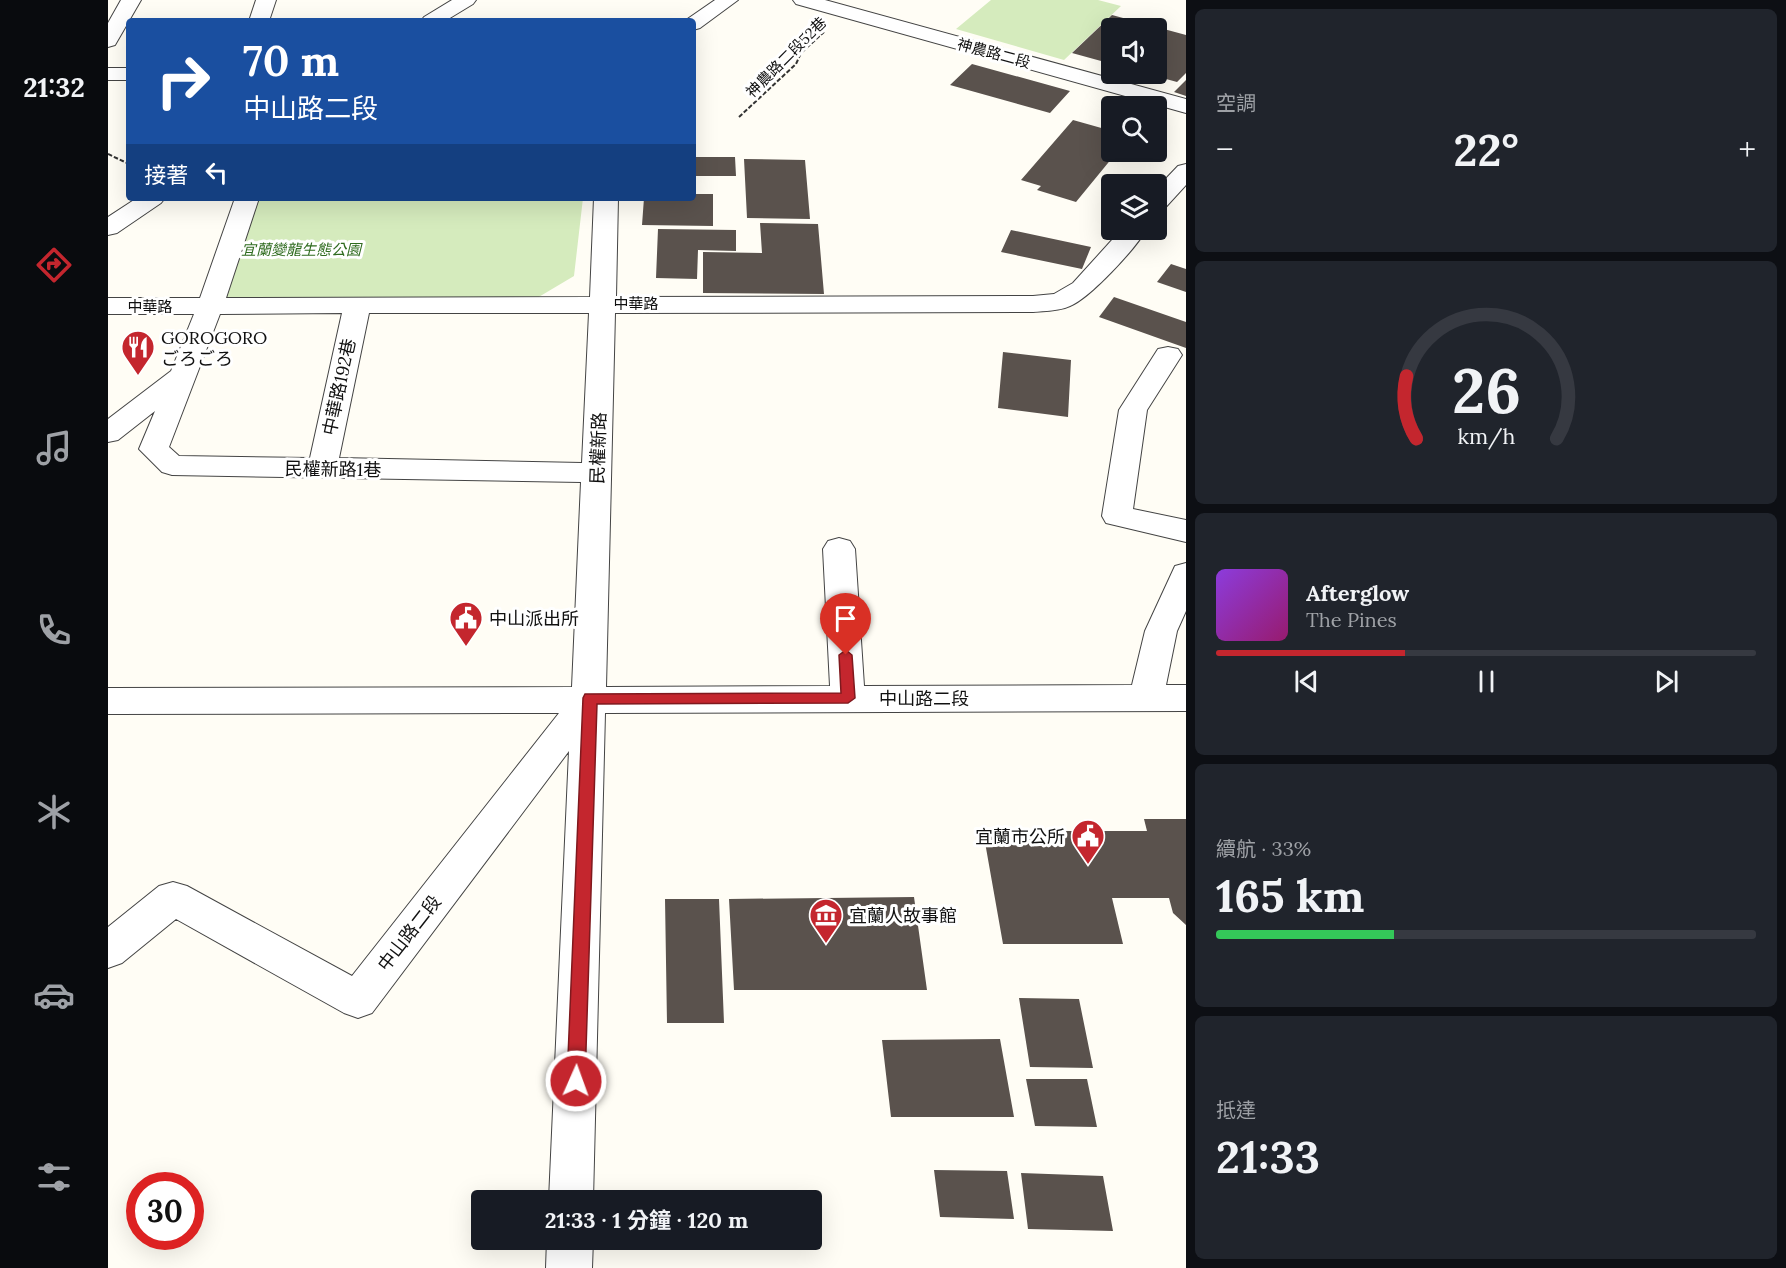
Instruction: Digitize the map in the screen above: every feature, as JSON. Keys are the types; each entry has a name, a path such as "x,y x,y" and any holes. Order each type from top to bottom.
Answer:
{"street":[{"path":"108,41 131,0"},
{"path":"260,18 266,0"},
{"path":"436,18 466,0"},
{"path":"696,22 728,0"},
{"name":"神農路二段","path":"803,0 1186,106"},
{"path":"108,74 126,74"},
{"path":"1167,192 1186,171"},
{"path":"109,227 148,201"},
{"path":"108,433 183,375 210,306 246,201"},
{"name":"民權新路","path":"571,1190 606,201"},
{"name":"中華路","path":"108,306 603,303 1033,304 1060,301 1082,288 1125,240"},
{"name":"中華路192巷","path":"321,469 357,306"},
{"path":"1168,355 1132,410 1118,516 1186,531"},
{"name":"民權新路1巷","path":"183,375 154,449 172,465 597,473"},
{"path":"839,549 848,698"},
{"path":"1146,698 1161,631 1186,574"},
{"name":"中山路二段","path":"108,951 173,898 358,1000 590,698"},
{"name":"中山路二段","path":"108,701 1186,698"},
{"path":"569,1268 570,1250"}],"path":[{"name":"神農路二段52巷","path":"740,117 796,64 801,52 847,12"},
{"path":"108,154 126,163"}],"green space":[{"path":"991,0 1098,0 1121,6 1108,18 1101,18 1101,25 1064,60 956,29"},
{"name":"宜蘭變龍生態公園","path":"256,201 583,201 574,276 537,298 220,301"}],"building":[{"path":"1101,25 1101,61 1072,53"},
{"path":"1167,30 1186,35 1186,73 1177,82 1167,79"},
{"path":"972,64 1070,91 1050,113 950,85"},
{"path":"1186,80 1186,96 1174,92"},
{"path":"1073,120 1101,128 1101,162 1109,162 1076,202 1037,190 1041,186 1021,180"},
{"path":"696,157 735,157 736,176 696,176"},
{"path":"744,159 805,160 810,219 747,218"},
{"path":"696,194 713,194 713,226 642,225 644,201 696,201"},
{"path":"760,223 818,224 824,294 703,293 703,252 762,253"},
{"path":"658,229 736,230 736,251 698,250 697,279 656,278"},
{"path":"1011,230 1091,247 1082,269 1001,252"},
{"path":"1171,264 1186,269 1186,292 1157,282"},
{"path":"1114,297 1186,322 1186,348 1099,317"},
{"path":"1003,352 1071,360 1068,417 998,408"},
{"name":"宜蘭市公所","path":"1144,819 1186,819 1186,925 1173,913 1169,898 1112,898 1123,944 1003,944 983,831 1147,831"},
{"name":"宜蘭人故事館","path":"914,897 927,990 734,990 729,899"},
{"path":"665,899 719,899 724,1023 667,1023"},
{"path":"1019,998 1079,999 1093,1068 1030,1067"},
{"path":"1000,1039 1014,1117 891,1117 882,1040"},
{"path":"1026,1079 1087,1079 1097,1127 1035,1126"},
{"path":"934,1170 1007,1171 1014,1219 940,1217"},
{"path":"1021,1173 1103,1176 1113,1231 1028,1229"}],"place":[{"name":"GOROGORO ごろごろ","path":"138,376"},
{"name":"中山派出所","path":"466,647"},
{"name":"宜蘭市公所","path":"1088,865"},
{"name":"宜蘭人故事館","path":"826,944"}],"route":[{"path":"576,1081 590,698 848,698 846,655"}]}
